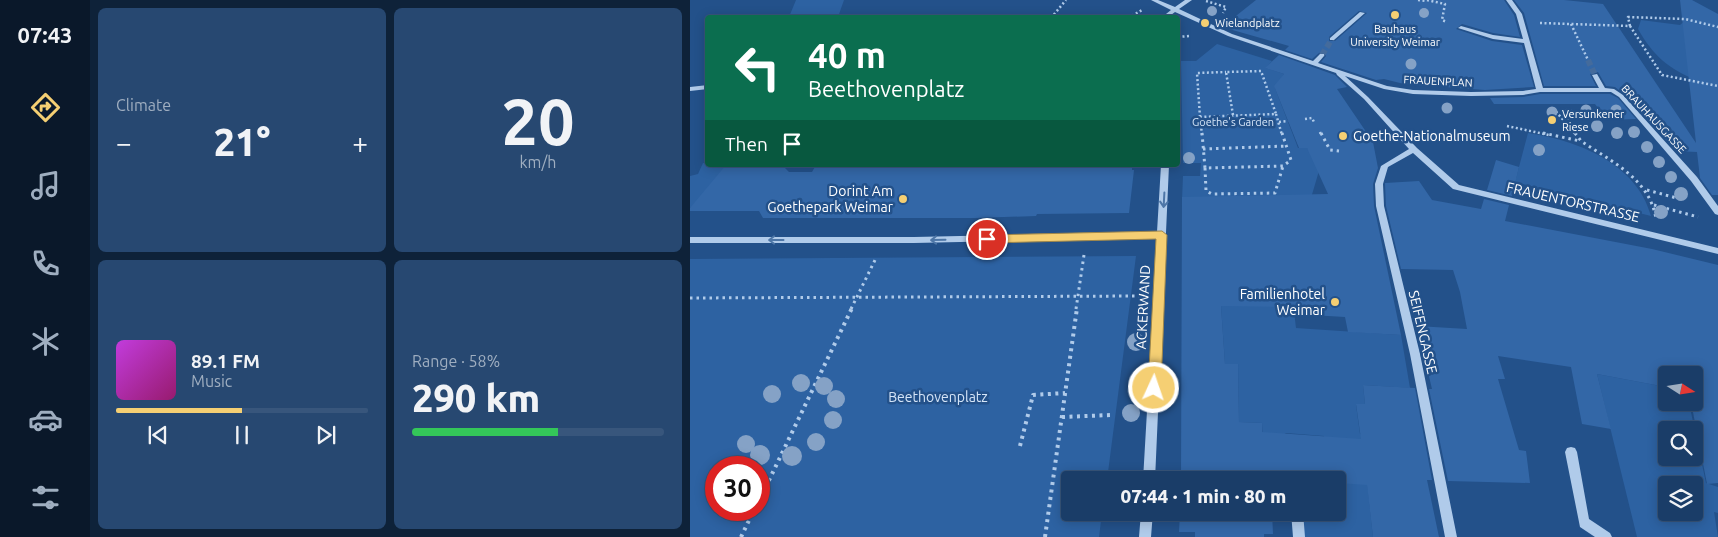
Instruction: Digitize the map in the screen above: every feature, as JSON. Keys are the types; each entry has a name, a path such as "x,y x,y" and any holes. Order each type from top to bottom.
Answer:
{"street":[{"name":"FRAUENPLAN","path":"1154,0 1174,14"},
{"path":"1174,14 1189,0"},
{"path":"1508,0 1513,4 1522,22 1540,90"},
{"path":"1332,38 1362,13"},
{"name":"FRAUENPLAN","path":"1180,16 1337,73 1386,88 1413,92 1471,94 1524,93 1540,90"},
{"path":"1461,28 1493,37 1526,41"},
{"path":"1313,64 1322,55"},
{"name":"FRAUENPLAN","path":"1337,73 1366,98 1429,164"},
{"path":"1595,75 1602,88"},
{"path":"690,89 705,87"},
{"name":"BRAUHAUSGASSE","path":"1540,90 1602,88 1612,90 1620,96 1694,179 1718,212"},
{"name":"SEIFENGASSE","path":"1414,150 1385,166 1379,184 1380,206 1414,354 1451,537"},
{"name":"FRAUENTORSTRASSE","path":"1429,164 1456,187 1606,226 1658,236 1718,251"},
{"name":"ACKERWAND","path":"1149,471 1165,167"},
{"path":"690,240 914,240 1162,235"},
{"path":"1571,452 1584,523 1606,537"},
{"path":"1145,537 1146,521"},
{"path":"1298,521 1299,537"}],"path":[{"path":"1054,15 1066,0"},
{"path":"1418,0 1445,4 1442,20 1461,28"},
{"path":"1718,27 1702,20 1681,17 1671,19 1628,17 1630,26 1662,76 1718,86"},
{"path":"1522,22 1630,26"},
{"path":"1570,24 1588,60"},
{"path":"1205,168 1283,166 1291,160 1261,71 1197,72 1206,192 1212,194 1275,193 1283,166"},
{"path":"1226,72 1233,115"},
{"path":"1549,104 1581,141 1613,160 1634,177 1646,190 1654,205 1658,236"},
{"path":"1200,117 1276,114"},
{"path":"1305,119 1312,118 1314,122"},
{"path":"1279,122 1288,121"},
{"path":"1507,126 1581,141"},
{"path":"1320,132 1330,150 1339,151"},
{"path":"1203,149 1287,146"},
{"path":"1646,190 1693,202"},
{"path":"1654,205 1696,217"},
{"path":"1045,537 1079,296 1084,246"},
{"path":"770,478 879,252"},
{"path":"690,299 1159,296"},
{"path":"1020,446 1033,395 1065,393"},
{"path":"1062,417 1111,415"},
{"path":"741,537 749,521"}],"green space":[{"path":"796,0 844,0 839,15 790,15"},
{"path":"1641,20 1680,25 1685,21 1685,45 1702,49 1697,80 1670,66 1655,53 1638,29"},
{"name":"Goethe's Garden","path":"1217,44 1272,61 1266,68 1284,74 1275,88 1298,148 1307,148 1321,164 1311,198 1182,200 1183,176 1200,176 1201,163 1183,163 1181,61 1196,61"},
{"path":"1528,133 1566,141 1602,157 1619,168 1633,182 1644,198 1651,216 1515,182"},
{"path":"703,163 705,163 705,167 727,167 700,202 690,208 690,176 698,174"},
{"name":"Beethovenplatz","path":"1136,256 1108,471 1061,471 1061,521 1101,521 1099,537 690,537 690,259"},
{"path":"1291,286 1296,328 1401,335 1410,388 1363,385 1365,404 1356,405 1360,434 1369,435 1367,481 1373,537 1304,537 1303,521 1346,521 1347,484 1344,452 1325,451 1324,436 1286,433 1263,450 1262,423 1239,422 1238,364 1225,364 1221,306"},
{"path":"1597,374 1658,385 1658,411 1691,411 1693,421 1658,421 1658,466 1702,466 1706,483 1718,487 1718,513 1714,512 1718,537 1637,537"}],"building":[{"path":"1256,0 1504,0 1514,15 1520,37 1493,33 1462,24 1456,29 1492,41 1522,45 1534,87 1485,90 1404,84 1384,79 1376,80 1321,62 1326,56 1324,52 1319,53 1312,59 1285,50 1289,46 1222,27","holes":["1359,11 1367,13 1335,41 1329,41 1329,37"]},
{"path":"1514,0 1564,0 1603,4 1696,143 1680,0 1692,0 1718,14 1718,195 1712,195 1700,178 1697,152 1676,151 1624,94 1615,87 1606,86 1598,72 1590,74 1596,86 1544,86 1524,13"},
{"path":"1279,55 1335,75 1347,87 1337,89 1373,142 1378,168 1373,184 1374,206 1401,335 1348,332 1345,317 1294,314 1293,307 1221,306 1225,364 1238,364 1239,422 1262,423 1262,432 1361,439 1356,404 1365,404 1363,385 1415,388 1432,480 1427,480 1439,537 1373,537 1367,485 1346,484 1346,471 1181,471 1182,197 1328,194 1307,148 1299,148 1274,86 1284,74 1265,68"},
{"path":"1540,94 1610,94 1618,98 1636,119 1607,120 1595,104 1494,104 1490,98 1523,97"},
{"path":"1496,160 1519,167 1512,196 1487,190"},
{"path":"724,167 784,167 789,172 812,172 815,167 1132,167 1132,170 1134,170 1129,213 1037,214 1036,216 975,218 763,218 759,211 690,211 690,208"},
{"path":"1419,181 1432,200 1481,209 1484,199 1509,205 1505,221 1652,249 1718,265 1718,483 1707,484 1703,464 1703,421 1695,421 1693,411 1703,411 1703,366 1658,366 1658,385 1597,374 1611,429 1582,424 1571,367 1498,356 1505,379 1498,379 1519,450 1526,451 1530,483 1448,481 1429,389 1432,389 1417,326 1467,329 1460,292 1453,270 1401,269 1386,206 1385,183"},
{"path":"1180,521 1272,521 1273,534 1264,534 1264,537 1195,537 1195,532 1179,532"}],"tunnel":[{"path":"1322,55 1332,39"},
{"path":"1588,60 1595,75"}],"place":[{"name":"Bauhaus University Weimar","path":"1395,15"},
{"name":"Wielandplatz","path":"1205,23"},
{"name":"Versunkener Riese","path":"1552,120"},
{"name":"Goethe-Nationalmuseum","path":"1343,136"},
{"name":"Dorint Am Goethepark Weimar","path":"903,199"},
{"name":"Familienhotel Weimar","path":"1335,302"}],"route":[{"path":"987,239 1162,235 1154,388"}]}
